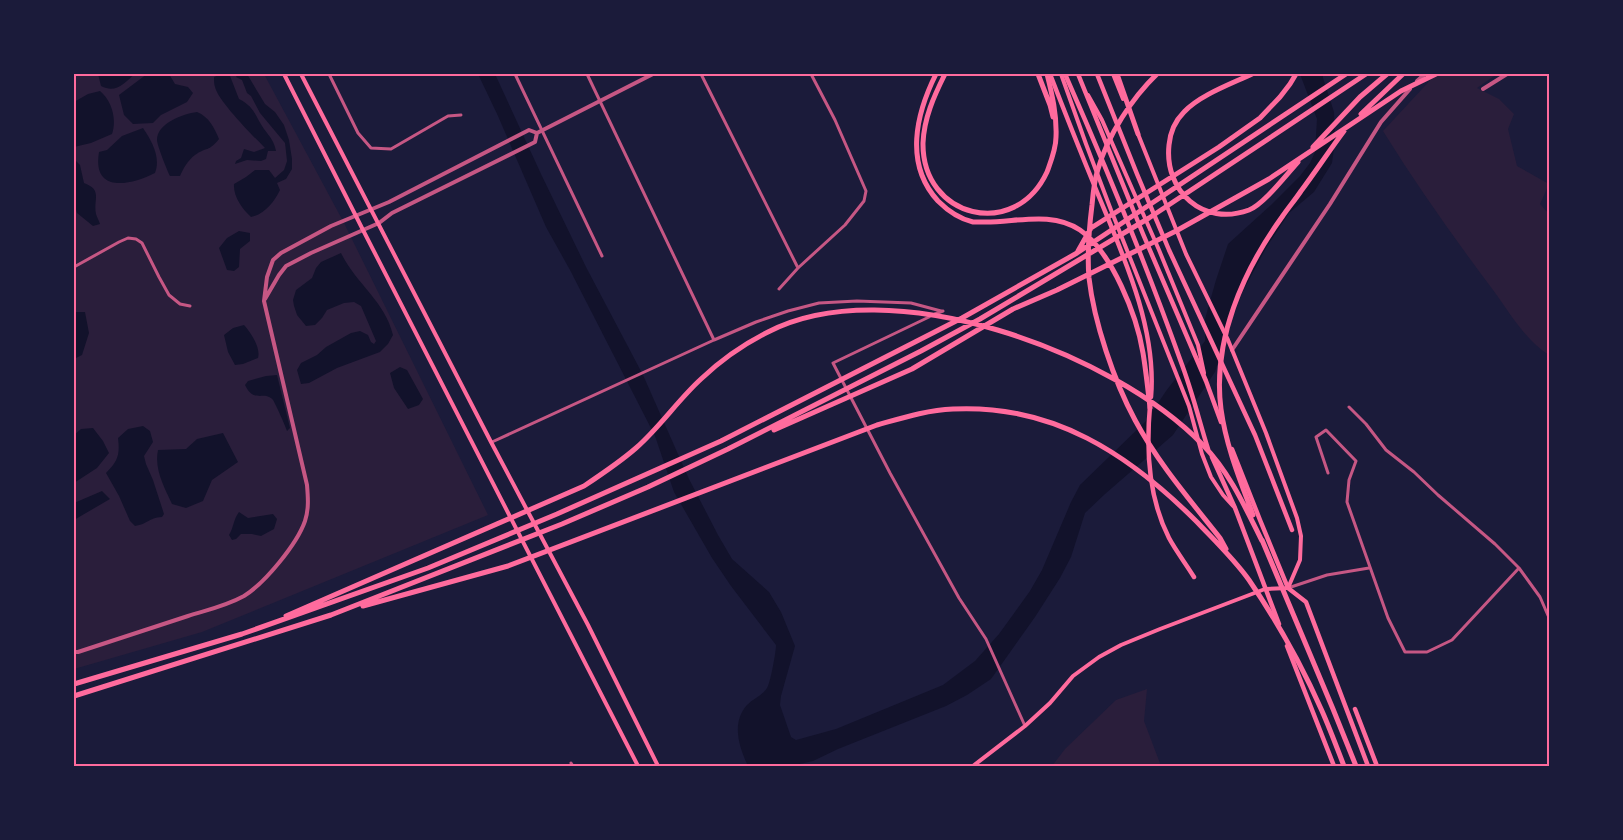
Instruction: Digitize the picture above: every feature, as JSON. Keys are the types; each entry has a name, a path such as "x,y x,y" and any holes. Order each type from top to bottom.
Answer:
{"highway":[{"path":"936,74 922,106 916,142 916,155 921,173 931,193 944,207 973,222 1031,218 1059,221 1080,230 1095,243 1122,285 1143,352 1150,408"},
{"path":"945,74 928,114 923,144 926,166 939,191 953,204 969,211 988,214 1011,209 1028,199 1042,181 1052,161 1056,139 1055,111 1048,74"},
{"path":"1038,74 1050,105 1056,139"},
{"path":"1115,74 1138,134"},
{"path":"1157,74 1131,104 1113,133 1098,169 1090,218 1088,253 1089,278 1095,310 1120,390 1135,420 1165,468 1220,538 1259,597 1299,664 1323,712 1344,766"},
{"path":"1252,74 1203,98 1184,111 1170,139 1168,158 1170,172 1176,185 1185,198 1211,213 1233,213 1248,210 1257,205 1360,97 1387,74"},
{"path":"1077,253 1091,228 1219,147 1260,118 1285,91 1296,74"},
{"path":"74,684 242,634 417,572 509,535 721,441 962,318 1077,253 1346,74"},
{"path":"331,615 514,544 648,487 921,351 980,319 1149,218 1366,74"},
{"path":"1262,542 1230,453 1221,408 1220,375 1223,343 1233,309 1264,243 1282,216 1343,132 1403,74"},
{"path":"728,449 912,369 1014,309 1176,231 1269,179 1401,91 1436,74"},
{"path":"242,634 584,486 637,448 700,379 736,350 769,331 801,318 838,311 919,313 993,327 1102,371 1136,392 1185,428 1219,463 1237,491 1262,542 1356,766"},
{"path":"74,696 331,615 508,566 877,425 918,414 952,409 995,410 1046,420 1089,438 1155,483 1230,556"}],"main road":[{"path":"284,74 638,766"},
{"path":"301,74 588,626 658,766"},
{"path":"1048,74 1106,212 1144,318 1151,355 1152,381 1148,424 1149,465 1154,493 1168,537 1194,577"},
{"path":"1064,74 1114,189 1182,364 1208,449 1235,508 1334,766"},
{"path":"1064,74 1086,144 1189,406 1211,477 1235,508"},
{"path":"1078,74 1206,381 1288,588 1306,602 1368,766"},
{"path":"1096,74 1169,250 1255,435 1292,530"},
{"path":"1081,81 1102,120 1198,345 1206,381"},
{"path":"1138,134 1186,254 1228,339 1297,518 1301,536 1300,560 1288,588"},
{"path":"973,766 1025,726 1050,703 1073,676 1099,657 1160,629 1265,589 1288,588"},
{"path":"1355,710 1377,766"}],"street":[{"path":"329,74 358,133 371,148 391,148 448,116 461,115"},
{"path":"515,74 602,256"},
{"path":"587,74 714,340"},
{"path":"74,652 219,608 243,596 270,572 295,540 304,522 308,503 307,484 264,301 267,277 273,260 331,226 372,210 529,130 537,133 653,74"},
{"path":"701,74 798,268"},
{"path":"779,289 798,268 845,225 864,201 866,191 835,120 811,74"},
{"path":"1232,350 1330,204 1381,122 1425,74"},
{"path":"1483,89 1507,74"},
{"path":"264,301 286,266 379,223 393,213 535,142 537,133"},
{"path":"74,267 118,242 128,238 136,239 142,243 170,295 180,304 190,306"},
{"path":"491,442 714,340 788,311 819,303 857,301 910,303 943,311 833,363 959,598 986,639 1025,726"},
{"path":"1349,407 1386,450 1414,472 1520,568 1540,597 1550,620"},
{"path":"1328,473 1316,437 1326,430 1356,460 1349,480 1347,502 1388,618 1405,652 1427,652 1452,640 1520,568"},
{"path":"1288,588 1328,575 1369,568"}],"shaded area":[{"path":"74,74 264,74 344,223 488,515 202,632 74,669"},
{"path":"98,74 135,74 120,86 111,89 101,86"},
{"path":"147,74 169,74 175,84 188,87 193,93 187,102 161,115 153,123 133,124 124,115 119,95"},
{"path":"221,74 230,76 239,99 252,109 273,142 276,151 268,151 266,159 247,160 235,164 241,158 244,149 254,152 265,148 237,119 218,93 214,77"},
{"path":"238,74 247,74 265,104 275,112 284,125 292,159 292,169 286,179 277,183 280,190 275,199 265,210 251,217 239,202 234,184 255,170 269,170 275,178 284,170 287,161 285,143 260,113 247,93 242,80 236,77"},
{"path":"478,74 495,74 586,267 643,375 689,479 718,535 732,559 769,592 781,612 795,646 780,705 791,737 796,740 836,729 943,685 975,661 999,634 1030,591 1042,570 1080,485 1146,421 1205,341 1205,319 1228,244 1271,205 1310,163 1315,152 1317,119 1300,74 1323,74 1334,112 1335,141 1332,163 1314,192 1289,213 1266,248 1242,293 1215,372 1173,435 1085,513 1071,557 1060,578 991,679 946,706 813,761 791,766 748,766 738,735 739,719 747,705 768,686 776,645 712,558 674,492 655,436 546,227"},
{"path":"1436,74 1497,74 1477,88 1499,99 1514,114 1508,129 1517,166 1549,184 1540,204 1549,214 1549,355 1525,334 1512,317 1436,212 1383,131"},
{"path":"100,91 108,100 112,111 114,122 112,134 74,147 74,102 88,94"},
{"path":"197,112 211,123 219,139 210,148 192,157 180,176 170,176 157,143 158,134 172,120"},
{"path":"143,128 156,156 155,173 124,183 107,180 101,174 98,165 99,152 107,150 122,136"},
{"path":"74,159 80,165 84,183 95,192 95,209 100,224 93,226 77,213 74,207"},
{"path":"239,231 250,233 250,241 240,249 239,267 234,271 227,270 219,248 227,238"},
{"path":"341,253 354,274 384,312 393,335 380,352 337,368 309,383 301,384 297,370 301,363 317,355 326,347 351,333 360,331 368,335 374,344 376,341 361,306 354,302 344,303 327,310 315,325 306,326 297,315 293,300 296,290 312,278 321,262"},
{"path":"74,312 85,312 89,333 82,355 74,359"},
{"path":"244,325 257,345 259,354 258,358 235,365 228,352 224,335 233,328"},
{"path":"400,367 407,370 423,399 419,405 408,409 394,388 390,373"},
{"path":"277,375 290,428 287,431 273,400 270,397 252,394 245,385 248,381"},
{"path":"143,426 150,431 153,442 144,456 164,514 162,517 135,526 130,521 106,473 117,457 118,438 128,429"},
{"path":"93,428 109,453 97,468 74,483 74,435 81,429"},
{"path":"223,433 238,462 212,480 203,501 186,508 172,504 157,464 158,450 186,449 197,439"},
{"path":"102,491 110,499 74,520 74,503"},
{"path":"239,512 248,518 273,514 277,519 274,529 261,536 241,534 232,540 229,535"},
{"path":"1147,689 1144,721 1161,766 1052,766 1065,749 1116,700"}]}
